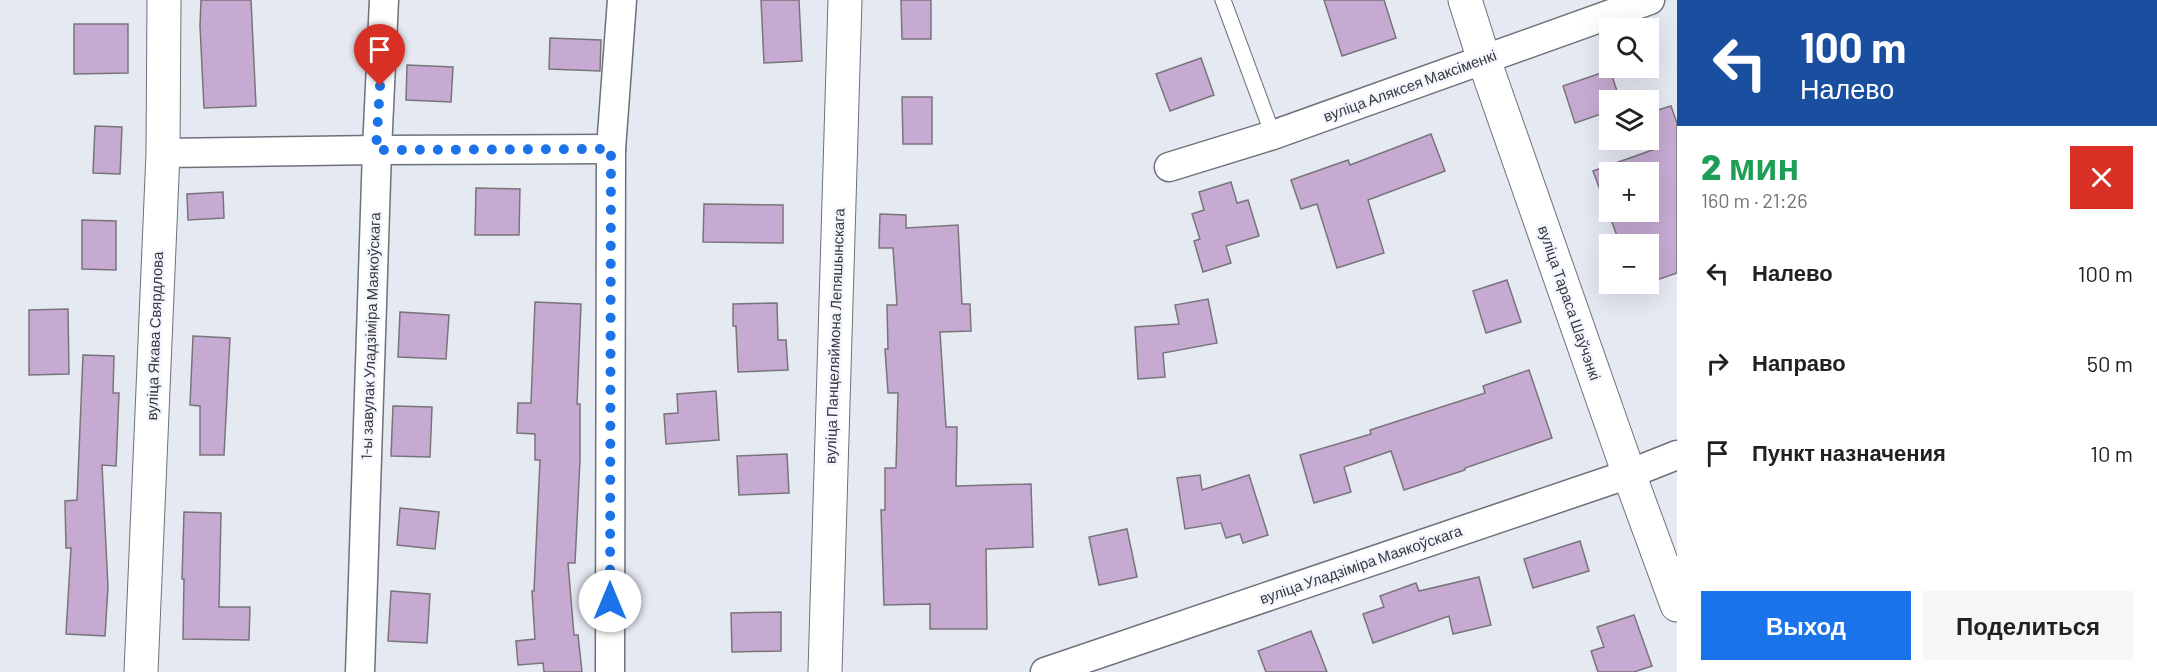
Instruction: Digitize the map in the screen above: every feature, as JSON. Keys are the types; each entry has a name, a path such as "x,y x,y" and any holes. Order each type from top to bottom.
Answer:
{"street":[{"name":"вуліца Якава Свярдлова","path":"141,672 163,153 164,0"},
{"name":"1-ы завулак Уладзіміра Маякоўскага","path":"360,672 376,150 384,0"},
{"path":"610,672 611,149 622,0"},
{"name":"вуліца Панцеляймона Лепяшынскага","path":"825,672 845,0"},
{"name":"вуліца Тараса Шаўчэнкі","path":"1465,0 1629,474 1677,604"},
{"name":"вуліца Аляксея Максіменкі","path":"1169,167 1273,135 1650,0"},
{"path":"163,153 611,149"},
{"name":"вуліца Уладзіміра Маякоўскага","path":"1045,672 1677,456"}],"lane":[{"path":"1223,0 1273,135"}],"building":[{"path":"201,0 251,0 256,106 204,108"},
{"path":"761,0 799,0 802,61 764,63"},
{"path":"901,0 931,0 931,39 902,39"},
{"path":"1324,0 1384,0 1396,38 1342,56"},
{"path":"74,24 128,24 128,73 74,74"},
{"path":"550,38 601,40 600,71 549,69"},
{"path":"1201,58 1214,95 1170,111 1156,74"},
{"path":"407,65 453,67 451,102 406,100"},
{"path":"1599,74 1599,78 1613,78 1617,90 1599,90 1599,115 1575,123 1563,86"},
{"path":"902,97 932,97 932,144 903,144"},
{"path":"1671,106 1677,123 1677,273 1659,279 1659,234 1616,234 1612,222 1659,222 1659,162 1618,162 1652,150 1659,150 1659,110"},
{"path":"95,126 122,127 120,174 93,173"},
{"path":"1431,134 1445,171 1368,200 1384,253 1337,268 1317,204 1301,209 1291,180 1348,160 1350,165"},
{"path":"1599,169 1599,187 1593,171"},
{"path":"1231,182 1237,203 1248,200 1259,236 1226,246 1231,263 1203,272 1194,241 1200,239 1192,214 1204,210 1199,192"},
{"path":"476,188 520,189 519,235 475,235"},
{"path":"223,192 224,218 188,220 187,194"},
{"path":"704,204 783,205 783,243 703,242"},
{"path":"880,214 906,215 906,228 958,225 962,304 970,304 971,331 940,332 946,427 957,427 956,486 1031,484 1033,547 986,549 987,629 930,629 930,604 884,605 881,510 885,510 885,468 896,468 898,393 888,393 885,349 888,349 887,305 897,305 893,248 879,248"},
{"path":"82,220 116,221 116,270 82,269"},
{"path":"1507,280 1521,322 1486,333 1473,291"},
{"path":"1208,299 1217,343 1163,353 1165,377 1138,379 1135,327 1179,324 1175,305"},
{"path":"535,302 581,304 577,404 580,404 580,460 575,563 568,563 574,635 578,635 582,672 544,672 543,663 518,665 516,641 535,639 532,591 534,591 540,460 535,460 535,434 517,433 518,403 531,403"},
{"path":"777,303 778,340 786,340 788,370 738,372 733,304"},
{"path":"68,309 69,374 29,375 29,310"},
{"path":"400,312 449,315 446,359 398,357"},
{"path":"193,336 230,338 224,455 200,455 200,406 190,405"},
{"path":"83,355 114,356 113,393 119,393 116,466 102,465 108,587 105,636 66,634 71,548 66,548 65,501 77,500"},
{"path":"1529,370 1552,438 1404,490 1391,451 1344,467 1351,492 1314,503 1300,455 1371,434 1370,430 1485,393 1483,386"},
{"path":"716,391 719,440 666,444 664,414 678,413 677,394"},
{"path":"393,406 432,407 430,457 391,456"},
{"path":"787,454 789,493 739,495 737,456"},
{"path":"1200,475 1202,490 1249,475 1268,535 1243,543 1240,534 1226,538 1221,523 1185,529 1177,478"},
{"path":"400,508 439,512 435,549 397,545"},
{"path":"184,512 221,513 219,607 250,607 249,640 183,639"},
{"path":"1127,529 1137,577 1099,585 1089,537"},
{"path":"1580,541 1589,571 1533,588 1524,559"},
{"path":"1479,577 1491,625 1453,634 1449,616 1373,643 1363,614 1384,607 1380,596 1416,583 1419,591"},
{"path":"391,591 430,594 427,643 388,641"},
{"path":"781,612 781,651 732,652 731,613"},
{"path":"1634,615 1652,666 1634,672 1598,672 1591,651 1604,647 1597,627"},
{"path":"1311,631 1327,672 1266,672 1258,651"}],"route":[{"path":"380,86 376,150 611,149 610,601"}]}
